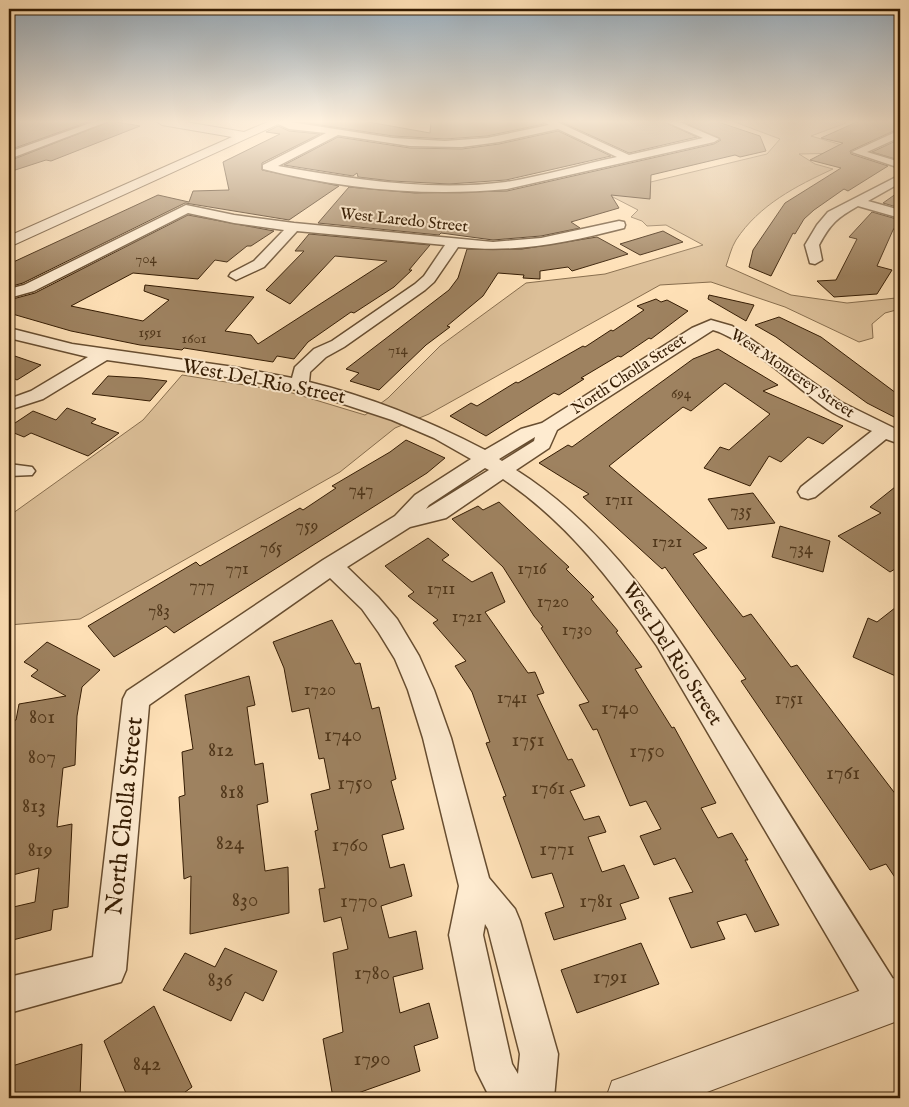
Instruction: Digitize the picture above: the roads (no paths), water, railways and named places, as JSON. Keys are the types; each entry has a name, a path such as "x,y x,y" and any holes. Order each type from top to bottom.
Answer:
{"street":[{"path":"9,242 163,173"},
{"path":"299,173 335,179 464,189 507,185 562,173"},
{"path":"815,260 812,245 832,215 900,178"},
{"path":"856,201 900,214"},
{"name":"West Laredo Street","path":"29,288 186,209 234,219 294,227 453,244 522,246 572,237 619,225"},
{"path":"236,276 259,264 294,227"},
{"path":"300,385 319,374 338,356 338,344 429,279 453,244"},
{"path":"9,294 29,288"},
{"path":"9,304 20,298 29,288"},
{"name":"North Cholla Street","path":"9,995 109,970 136,698 331,566 403,521 438,513 493,465 542,444 549,427 698,331 711,325"},
{"name":"West Monterey Street","path":"711,325 726,329 742,339 835,406 892,434"},
{"name":"West Del Rio Street","path":"9,333 95,353 242,374 300,385 354,399 403,417 438,433 493,465 562,516 588,540 641,602 894,1000"},
{"path":"9,405 38,395 95,353"},
{"path":"808,492 892,434"},
{"path":"331,566 370,603 388,626 406,656 421,690 437,738 475,886 503,921 539,1054 534,1098"},
{"path":"475,886 466,935 495,1070 511,1098"},
{"path":"628,1098 894,1000"}]}
